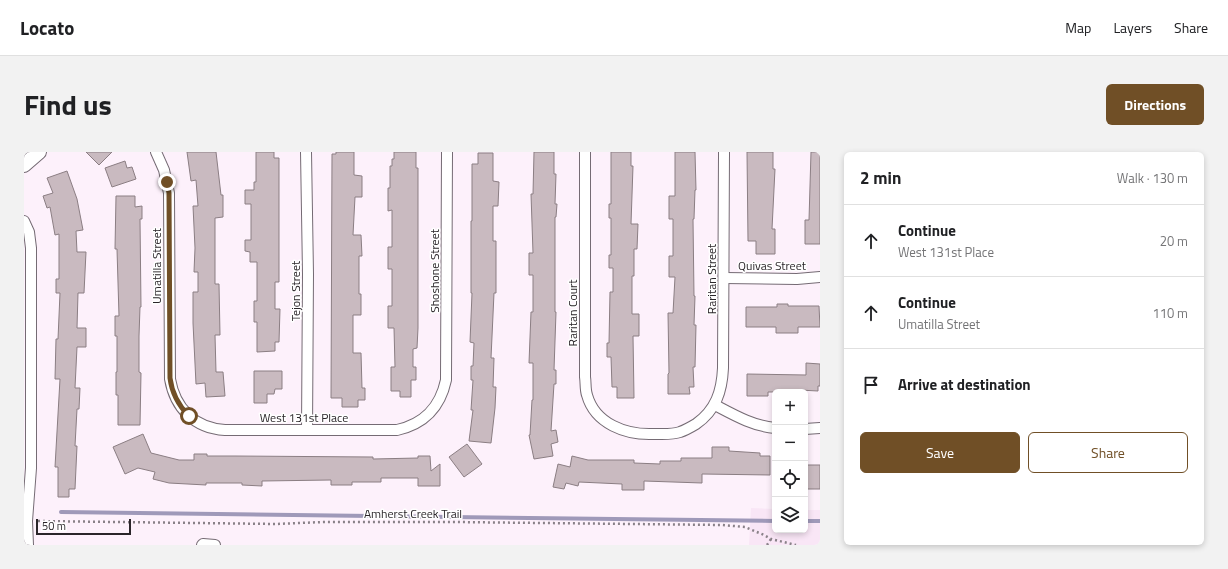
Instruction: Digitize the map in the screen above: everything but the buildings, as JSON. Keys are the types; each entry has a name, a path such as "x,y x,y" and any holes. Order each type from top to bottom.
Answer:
{"street":[{"path":"24,165 39,152"},
{"name":"Umatilla Street","path":"156,152 164,170 169,193 170,382"},
{"name":"Tejon Street","path":"306,152 308,274 307,430"},
{"name":"Shoshone Street","path":"444,389 446,380 447,152"},
{"name":"Raritan Court","path":"586,152 585,377 587,394 595,411 611,425 632,433 680,433 702,420 715,405"},
{"name":"Raritan Street","path":"715,405 722,383 724,152"},
{"path":"24,221 29,232 31,248 28,428 31,468 27,521 28,545"},
{"name":"Quivas Street","path":"724,278 797,279 820,277"},
{"name":"West 131st Place","path":"170,382 174,397 182,410 202,425 225,430 396,430 407,428 416,424 431,412 437,404 444,389"},
{"path":"715,405 754,424 772,427"},
{"path":"808,429 820,428"},
{"path":"202,545 214,545"}],"path":[{"name":"Amherst Creek Trail","path":"27,521 268,524 323,522 454,522 722,525 745,527 764,534 771,539 796,545"},
{"path":"767,545 771,539"}],"shaded area":[{"path":"751,508 772,509 772,533 808,533 808,510 820,510 820,545 749,545"}],"waterway":[{"path":"61,512 772,521"},
{"path":"808,521 820,521"}],"route":[{"path":"167,182 169,193 170,378 174,397 182,410 189,416"}]}
